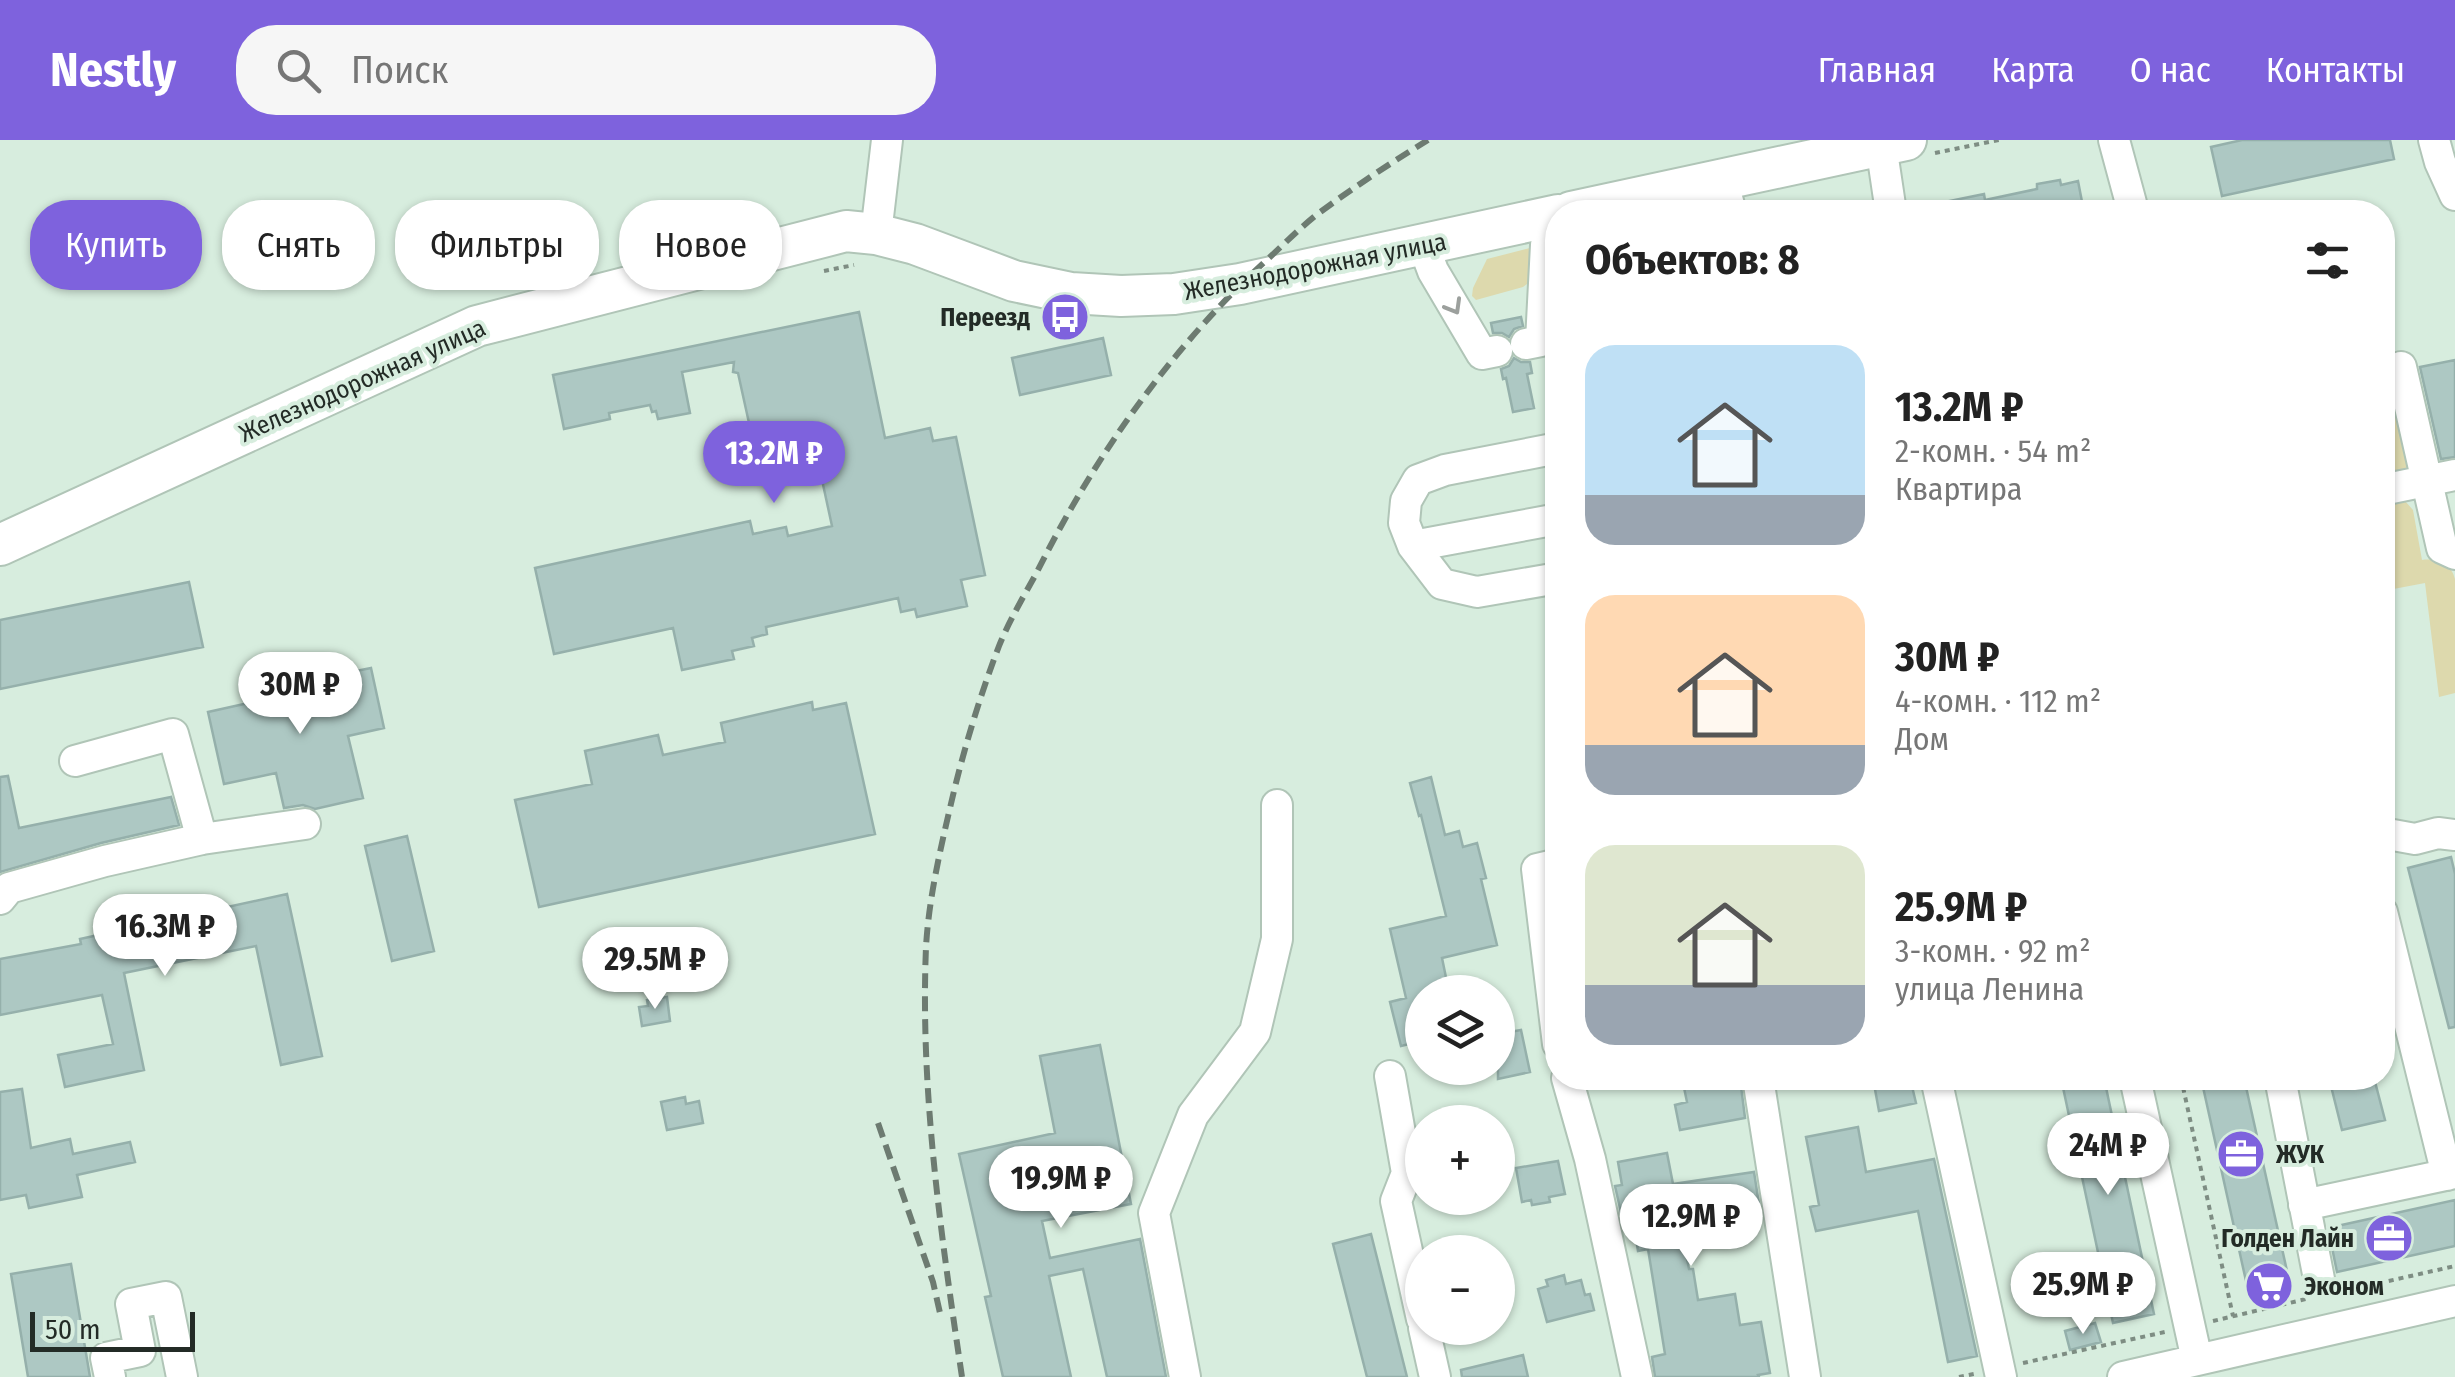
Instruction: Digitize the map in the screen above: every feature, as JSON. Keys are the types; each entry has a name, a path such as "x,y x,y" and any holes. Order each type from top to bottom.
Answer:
{"main road":[{"name":"Железнодорожная улица","path":"1691,200 1726,196 1893,143"},
{"name":"Железнодорожная улица","path":"0,545 477,326 846,232 873,248 914,244 1014,281 1070,293 1121,296 1174,294 1240,284 1545,218"}],"street":[{"path":"873,248 886,140"},
{"path":"2114,140 2130,200"},
{"path":"1891,200 1893,143"},
{"path":"2443,153 2455,195"},
{"path":"1422,244 1433,271 1482,354 1540,341 1545,261"},
{"path":"2401,367 2441,478 2442,548 2455,554"},
{"path":"1545,451 1445,470 1418,480 1406,501 1404,523 1412,546 1442,584 1477,592 1545,580"},
{"path":"2395,487 2441,478"},
{"path":"1412,546 1545,522"},
{"path":"76,761 173,734 202,839"},
{"path":"1185,1377 1154,1213 1193,1115 1255,1032 1277,939 1277,805"},
{"path":"0,898 9,888 106,861 202,839 305,824"},
{"path":"2395,836 2415,840 2438,833 2455,834"},
{"path":"2304,1205 2451,1174 2395,961"},
{"path":"1390,1076 1407,1173 1396,1201 1405,1242"},
{"path":"1570,1090 1590,1159 1638,1377"},
{"path":"1760,1090 1805,1377"},
{"path":"1939,1090 2002,1377"},
{"path":"2137,1090 2197,1360"},
{"path":"2282,1090 2319,1279"},
{"path":"110,1377 106,1358 140,1352 131,1304 166,1297 182,1377"},
{"path":"2124,1377 2455,1301"},
{"path":"1428,1345 1435,1377"}],"path":[{"path":"811,274 873,248"},
{"path":"2184,1090 2233,1316"}],"shaded area":[{"path":"1530,248 1535,255 1531,281 1523,287 1476,300 1472,296 1487,259"},
{"path":"2395,365 2416,463 2415,470 2395,478"},
{"path":"2395,501 2405,501 2413,510 2422,560 2443,563 2455,579 2455,693 2439,697 2425,583 2395,589"}],"building":[{"path":"2242,140 2390,140 2394,159 2222,196 2211,147"},
{"path":"2078,181 2082,200 1985,200 2037,189 2037,184"},
{"path":"1984,194 1985,200 1955,200"},
{"path":"859,312 885,438 930,428 933,441 956,437 985,575 961,580 967,606 917,617 915,609 901,612 898,598 766,627 767,634 752,638 754,646 732,651 734,659 682,670 673,628 554,654 535,568 750,521 753,534 786,527 788,536 832,526 811,429 753,441 738,373 733,372 734,362 682,372 690,413 658,419 650,405 609,413 610,419 564,429 553,375"},
{"path":"1521,317 1523,326 1514,329 1509,337 1493,333 1491,323"},
{"path":"1103,338 1111,375 1020,395 1012,358"},
{"path":"1514,358 1530,362 1532,373 1527,374 1534,408 1513,412 1501,369"},
{"path":"2455,360 2455,457 2441,459 2420,367"},
{"path":"189,582 203,647 0,689 0,620"},
{"path":"371,668 384,728 348,736 363,798 315,809 303,805 284,808 276,773 224,784 208,712 253,702 251,692"},
{"path":"812,702 813,710 846,703 875,834 539,907 515,800 592,784 585,751 658,735 663,755 725,742 721,723"},
{"path":"8,776 19,828 171,797 179,825 0,872 0,777"},
{"path":"1431,777 1445,835 1459,831 1463,847 1477,843 1486,878 1481,879 1497,945 1442,958 1446,975 1405,975 1405,994 1390,929 1446,916 1410,783"},
{"path":"407,836 434,951 392,961 365,846"},
{"path":"2451,857 2455,874 2455,1027 2449,1028 2408,868"},
{"path":"287,894 322,1056 281,1065 256,946 124,973 144,1070 65,1087 58,1055 113,1044 102,995 0,1015 0,959 81,944 80,939"},
{"path":"667,997 670,1021 642,1026 639,1007 648,1006 647,1000"},
{"path":"1405,998 1405,1045 1401,1046 1390,1002"},
{"path":"1521,1030 1530,1072 1515,1075 1515,1031"},
{"path":"1100,1045 1131,1204 1042,1221 1050,1258 1140,1239 1166,1377 1107,1377 1083,1269 1049,1276 1071,1377 1003,1377 985,1297 991,1296 959,1154 1055,1133 1040,1056"},
{"path":"22,1089 31,1148 70,1139 73,1154 130,1142 135,1162 77,1175 82,1197 29,1208 26,1195 0,1200 0,1092"},
{"path":"1684,1090 1742,1090 1745,1118 1680,1130 1675,1105 1687,1102"},
{"path":"1875,1090 1913,1090 1916,1103 1879,1111"},
{"path":"2064,1090 2107,1090 2154,1314 2113,1323"},
{"path":"2204,1090 2247,1090 2291,1289 2250,1299"},
{"path":"2332,1090 2377,1090 2385,1120 2342,1130"},
{"path":"685,1097 686,1104 699,1101 703,1123 667,1130 661,1102"},
{"path":"1858,1127 1866,1172 1934,1159 1977,1356 1948,1362 1918,1211 1816,1231 1810,1207 1819,1205 1806,1137"},
{"path":"1667,1153 1673,1184 1754,1172 1761,1217 1681,1229 1698,1300 1735,1294 1740,1325 1761,1322 1770,1373 1759,1377 1655,1377 1652,1357 1665,1354 1648,1249 1638,1251 1632,1215 1622,1217 1615,1186 1622,1185 1618,1162"},
{"path":"1558,1161 1565,1194 1549,1197 1550,1202 1522,1202 1516,1168"},
{"path":"2455,1200 2455,1246 2337,1272 2328,1228"},
{"path":"1371,1234 1407,1377 1367,1377 1333,1244"},
{"path":"71,1264 90,1377 28,1377 11,1274"},
{"path":"1564,1275 1566,1284 1581,1280 1594,1310 1547,1322 1538,1289 1548,1286 1546,1280"},
{"path":"2095,1323 2101,1342 2070,1350 2065,1331"},
{"path":"1523,1355 1528,1377 1462,1377 1461,1370"}],"railway":[{"path":"962,1377 929,1109 926,947 933,888 954,791 999,646 1060,528 1111,444 1201,327 1315,216 1428,140"},
{"path":"878,1123 940,1313"}],"place":[{"name":"Переезд","path":"1065,317"},
{"name":"ЖУК","path":"2241,1154"},
{"name":"Голден Лайн","path":"2389,1238"},
{"name":"Эконом","path":"2269,1286"}]}
